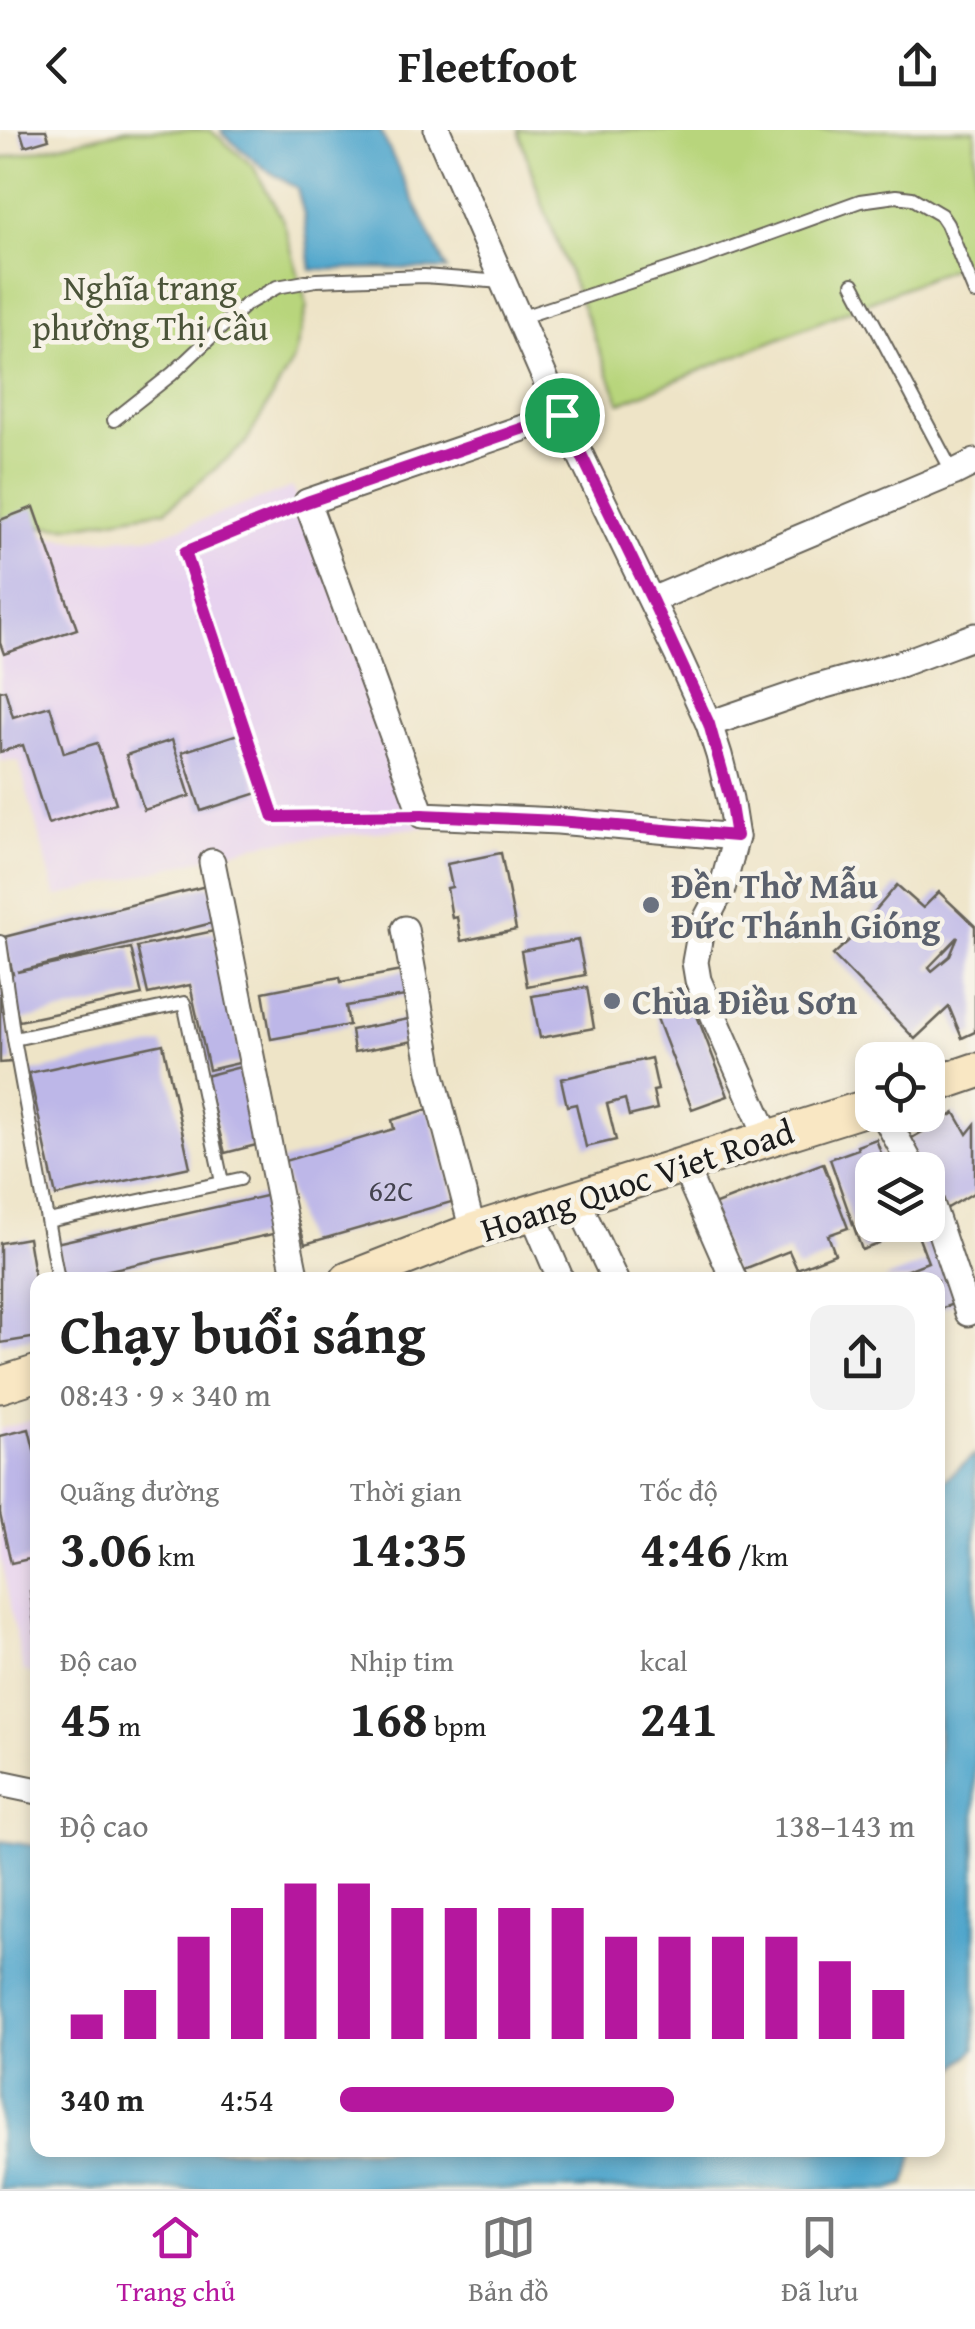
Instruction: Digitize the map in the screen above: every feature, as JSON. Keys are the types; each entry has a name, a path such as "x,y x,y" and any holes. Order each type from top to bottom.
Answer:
{"main road":[{"path":"945,1081 975,1071"},
{"name":"Hoang Quoc Viet Road","path":"368,1272 473,1231 855,1111"},
{"path":"0,1385 30,1376"}],"street":[{"path":"437,130 562,415 709,724 736,836 722,889 701,929 695,962 698,980 768,1138"},
{"path":"562,415 307,502 422,815 558,821 736,836"},
{"path":"652,600 964,467"},
{"path":"709,724 900,664 975,636"},
{"path":"212,862 294,1272"},
{"path":"404,929 431,1071 473,1231"},
{"path":"683,1164 730,1272"},
{"path":"576,1198 611,1272"},
{"path":"532,1212 558,1272"},
{"path":"944,1242 968,1313"},
{"path":"0,1783 30,1789"}],"lane":[{"path":"519,318 860,201 896,196 912,198 942,215 975,294"},
{"path":"114,420 172,374 245,305 277,287 316,280 424,276 502,282"},
{"path":"853,284 964,467"},
{"path":"307,502 185,552 274,817 422,815"},
{"path":"0,942 56,1272"},
{"path":"14,1039 184,1002 222,1182"},
{"path":"48,1221 240,1178"}],"shaded area":[{"path":"292,487 428,827 269,842 56,897 19,761 0,761 0,529 79,541 158,536"},
{"path":"30,1421 30,1673 23,1670 0,1556 0,1429"}],"green space":[{"name":"Nghĩa trang phường Thị Cầu","path":"126,130 210,130 253,166 283,220 307,306 294,359 245,444 166,510 68,527 0,522 0,159"},
{"path":"518,130 975,130 975,259 620,403 543,206"}],"water":[{"path":"221,130 380,130 447,270 311,270 297,188 265,169"},
{"path":"975,1454 975,2049 945,2078 945,1480"},
{"path":"0,1841 30,1845 30,2157 912,2157 906,2184 889,2189 0,2189"}],"building":[{"path":"20,130 46,130 49,139 25,146"},
{"path":"34,507 77,629 4,654 0,643 0,520"},
{"path":"5,690 13,717 50,706 64,753 97,743 116,803 48,824 23,745 0,752 0,691"},
{"path":"238,734 258,793 201,811 182,752"},
{"path":"172,740 190,796 144,810 126,755"},
{"path":"501,853 516,930 461,941 457,917 452,918 447,864"},
{"path":"210,885 220,921 17,972 131,948 142,995 19,1021 4,937"},
{"path":"897,885 923,908 939,892 975,926 975,1032 962,1038 949,1007 915,1039 833,955","holes":["958,937 950,956 932,971 929,967"]},
{"path":"214,931 243,1062 209,1070 190,985 148,994 137,947"},
{"path":"578,940 585,975 527,986 521,951"},
{"path":"407,970 411,995 346,1006 349,1025 271,1039 263,992 340,977 341,982"},
{"path":"587,987 594,1028 540,1038 532,996"},
{"path":"686,987 728,1096 692,1109 650,1000"},
{"path":"0,990 4,990 12,1062 0,1063"},
{"path":"414,1018 419,1040 354,1052 351,1030"},
{"path":"163,1044 190,1167 56,1196 29,1073"},
{"path":"651,1058 658,1090 653,1091 657,1109 629,1116 625,1099 607,1104 616,1140 586,1147 576,1104 567,1106 561,1079"},
{"path":"240,1067 260,1144 225,1153 205,1076"},
{"path":"428,1109 455,1201 305,1244 281,1162 394,1129 392,1120"},
{"path":"955,1113 967,1134 975,1124 975,1192 945,1209 945,1152 911,1152 905,1142 922,1132 945,1132 945,1119"},
{"path":"876,1139 881,1152 855,1152 855,1230 830,1159 858,1149 857,1146"},
{"path":"823,1163 848,1228 828,1235 835,1254 797,1269 789,1251 734,1272 708,1207"},
{"path":"274,1194 282,1232 100,1272 62,1272 56,1243"},
{"path":"28,1238 34,1272 30,1272 30,1338 0,1343 0,1243"},
{"path":"859,1242 878,1242 879,1244 862,1250"},
{"path":"920,1242 935,1242 960,1301 945,1307 945,1272 902,1272 928,1262"},
{"path":"29,1429 30,1433 30,1559 11,1563 0,1514 0,1436"}],"place":[{"name":"Đền Thờ Mẫu Đức Thánh Gióng","path":"651,905"},
{"name":"Chùa Điều Sơn","path":"612,1001"}],"route":[{"path":"562,415 709,724 736,836 558,821 422,815 274,817 185,552 307,502 562,415"}]}
